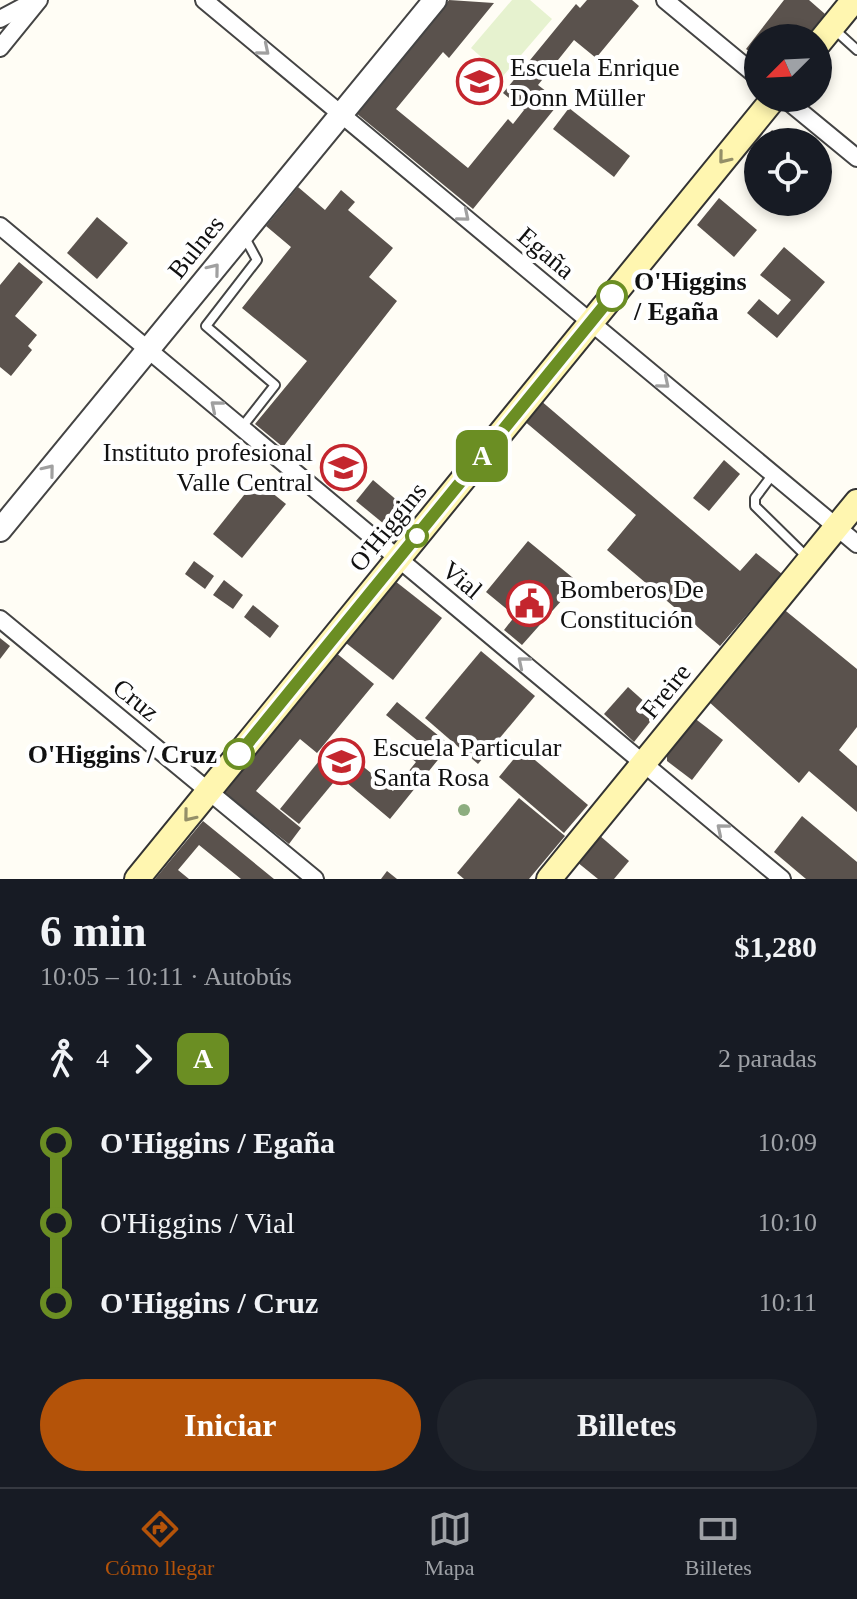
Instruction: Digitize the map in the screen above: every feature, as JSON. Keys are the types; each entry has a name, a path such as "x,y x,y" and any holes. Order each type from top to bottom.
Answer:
{"main road":[{"path":"832,27 854,0"},
{"name":"O'Higgins","path":"137,879 763,112"},
{"name":"Freire","path":"549,879 857,502"}],"street":[{"path":"0,19 37,0"},
{"path":"0,48 37,0"},
{"name":"Egaña","path":"204,0 857,544"},
{"name":"Bulnes","path":"0,530 435,0"},
{"path":"665,0 744,65"},
{"path":"801,112 857,158"},
{"name":"Vial","path":"0,226 782,879"},
{"name":"Cruz","path":"0,619 315,879"}],"lane":[{"path":"832,39 857,50"},
{"path":"242,428 275,385 206,326 257,260 243,234"},
{"path":"773,474 755,498 755,506 809,560"}],"green space":[{"path":"512,0 530,0 552,19 503,76 471,48"}],"building":[{"path":"449,0 494,3 449,58 443,52 396,109 468,168 508,119 513,124 524,110 503,93 576,4 580,8 587,0 632,0 639,6 596,58 574,40 538,85 560,102 473,209 356,113"},
{"path":"784,0 809,0 825,14 817,24 765,24"},
{"path":"569,108 630,156 614,177 553,129"},
{"path":"298,187 325,210 341,190 355,202 348,210 393,248 369,277 397,301 283,447 255,424 307,361 242,308 291,247 266,226"},
{"path":"719,198 757,230 734,257 697,225"},
{"path":"97,217 128,243 97,279 67,253"},
{"path":"784,247 825,282 777,338 747,313 759,299 778,315 791,300 760,275"},
{"path":"19,262 43,282 15,316 37,335 28,346 32,350 11,376 0,367 0,285"},
{"path":"540,400 740,571 756,553 782,574 720,646 607,550 636,515 523,420"},
{"path":"724,460 740,474 709,511 693,498"},
{"path":"256,480 286,504 242,558 213,534"},
{"path":"373,480 412,513 395,533 356,501"},
{"name":"Bomberos De Constitución","path":"528,541 578,582 522,645 504,630 515,616 486,592"},
{"path":"194,561 214,576 205,589 185,574"},
{"path":"224,580 243,595 233,609 213,595"},
{"path":"395,581 442,618 393,680 346,643"},
{"path":"253,605 279,626 270,638 244,617"},
{"path":"781,607 857,669 857,727 839,750 857,766 857,812 809,771 799,783 708,701"},
{"path":"0,638 10,646 0,659"},
{"path":"481,651 535,696 478,764 425,718"},
{"path":"335,652 374,684 317,753 300,739 256,791 301,828 289,844 224,794"},
{"path":"628,687 657,713 634,742 604,714"},
{"path":"397,702 450,745 390,819 334,772 349,755 393,791 416,762 407,755 418,741 386,715"},
{"path":"693,717 723,740 692,780 667,761 667,751"},
{"path":"522,749 588,805 564,833 499,777"},
{"path":"319,761 338,777 299,824 280,809"},
{"path":"519,798 565,836 529,879 464,879 457,873"},
{"path":"802,816 857,862 857,879 806,879 774,852"},
{"path":"203,821 274,879 241,879 199,845 178,870 189,879 155,879"},
{"path":"599,835 629,861 614,879 598,879 577,862"},
{"path":"387,871 397,879 381,879"}],"bus line":[{"name":"A","path":"239,754 612,296"}],"place":[{"name":"Escuela Enrique Donn Müller","path":"479,82"},
{"name":"O'Higgins / Egaña","path":"612,296"},
{"name":"Instituto profesional Valle Central","path":"344,467"},
{"name":"Bomberos De Constitución","path":"529,604"},
{"name":"O'Higgins / Cruz","path":"239,754"},
{"name":"Escuela Particular Santa Rosa","path":"342,762"}]}
